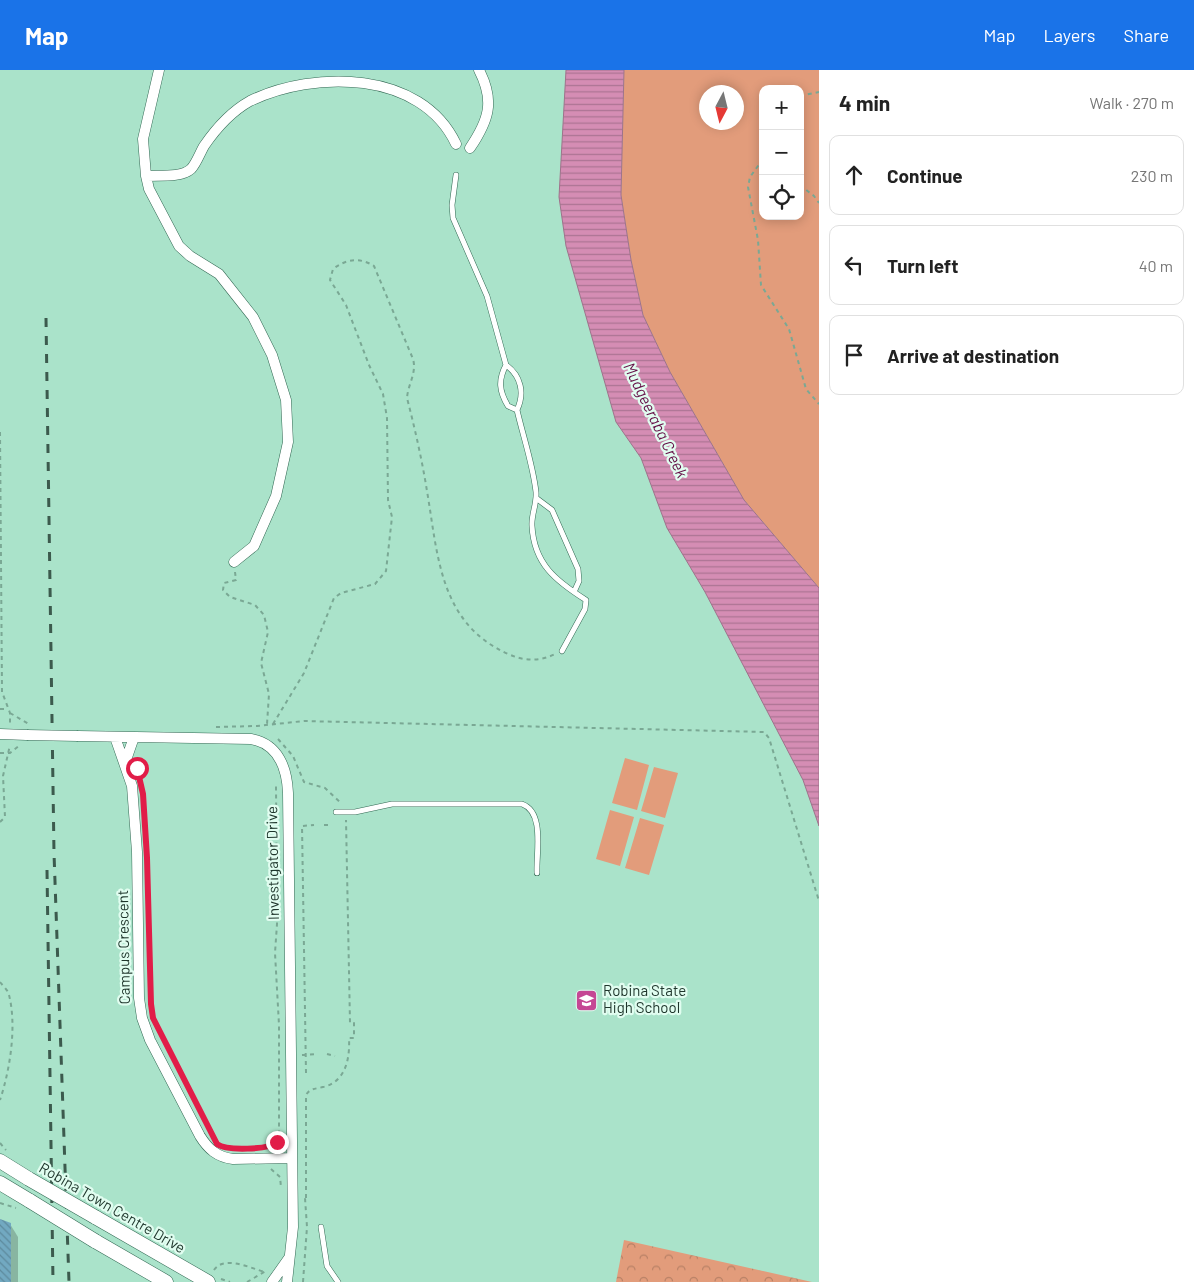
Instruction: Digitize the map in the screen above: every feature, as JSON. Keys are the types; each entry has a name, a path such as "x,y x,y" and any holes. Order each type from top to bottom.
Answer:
{"main road":[{"name":"Robina Town Centre Drive","path":"0,1161 95,1217 211,1276"},
{"path":"4,1187 26,1206 95,1241 166,1282"}],"street":[{"path":"159,70 143,140 149,189 179,246 190,256 219,274 253,317 272,355 286,400 288,442 276,496 254,546 234,562"},
{"path":"470,148 485,120 490,103 486,84 479,70"},
{"path":"146,176 181,173 191,169 216,131 248,101 272,90 319,78 368,82 401,92 425,104 442,121 456,144"},
{"name":"Investigator Drive","path":"5,734 25,739 78,736 258,740 270,747 283,765 288,794 293,1227 287,1282"},
{"name":"Campus Crescent","path":"115,737 126,764 132,786 136,836 139,998 147,1034 197,1129 210,1149 225,1158 233,1159 291,1158"},
{"path":"126,764 134,737"},
{"name":"Investigator Drive","path":"272,1282 291,1254"}],"lane":[{"path":"456,176 452,205 453,218 487,296 506,365 514,371 521,384 520,401 517,410 536,498 532,525 535,547 544,566 586,600 585,609 562,651"},
{"path":"506,365 500,376 500,394 508,406 517,410"},
{"path":"536,498 552,510 578,569 579,580 574,592"},
{"path":"336,812 392,804 522,804 530,808 535,816 537,873"},
{"path":"321,1227 327,1266 338,1282"}],"path":[{"path":"804,95 819,92"},
{"path":"759,165 750,177 748,187 758,240 761,284 789,329 802,382 810,396 819,404"},
{"path":"804,188 819,203"},
{"path":"273,724 304,672 334,598 340,593 375,584 386,571 392,516 388,500 387,418 383,394 369,365 346,305 330,280 333,269 349,260 367,262 374,266 413,359 415,368 408,385 407,398 427,489 441,575 449,598 478,634 501,651 520,659 532,661 548,658 562,651"},
{"path":"0,432 2,692 10,713 29,724"},
{"path":"234,562 236,580 224,583 222,590 230,597 255,605 264,615 268,632 261,663 269,694 267,724"},
{"path":"0,710 8,709"},
{"path":"10,713 5,734 10,753"},
{"path":"209,727 257,726 304,722 372,722 764,732 769,738 819,901"},
{"path":"257,726 263,730"},
{"path":"276,738 293,756 304,782 332,792 341,803 344,812 350,1023 354,1023 354,1038 349,1038 349,1056 339,1078 332,1084 311,1089 306,1095"},
{"path":"0,822 4,817 4,766 10,753 25,739"},
{"path":"0,753 10,753"},
{"path":"268,1148 277,1142 280,1132 279,1025 275,953 277,924 276,778"},
{"path":"324,825 332,825"},
{"path":"306,1073 302,826 314,826"},
{"path":"0,982 9,993 12,1039 9,1068 0,1100"},
{"path":"300,1055 317,1054"},
{"path":"327,1054 335,1056"},
{"path":"306,1090 306,1198"},
{"path":"0,1203 26,1206"},
{"path":"211,1276 218,1265 228,1263 265,1272 246,1282"}],"green space":[{"path":"624,70 819,70 819,588 744,500 670,372 643,315 631,260 621,195"},
{"path":"625,758 649,765 637,810 612,803"},
{"path":"654,767 678,773 665,818 641,811"},
{"path":"610,810 634,817 620,866 596,859"},
{"path":"640,818 664,825 649,875 625,868"},
{"path":"624,1240 812,1282 616,1282"}],"water":[{"name":"Mudgeeraba Creek","path":"566,70 624,70 621,195 631,260 643,315 670,372 744,500 819,588 819,826 803,780 705,592 667,528 641,458 616,422 566,246 559,197"}],"building":[{"path":"0,1219 11,1223 11,1282 0,1282"}],"railway":[{"path":"46,318 54,853 69,1282"},
{"path":"47,870 53,1282"}],"place":[{"name":"Robina State High School","path":"587,1000"}],"route":[{"path":"137,768 143,794 145,822 148,872 148,938 153,1018 217,1144 224,1148 262,1148 272,1147 277,1142"}]}
